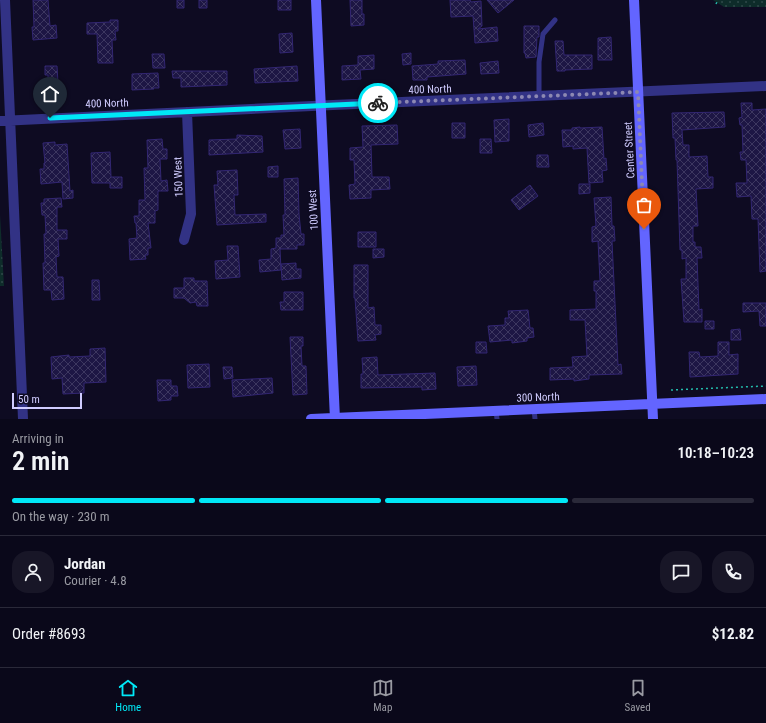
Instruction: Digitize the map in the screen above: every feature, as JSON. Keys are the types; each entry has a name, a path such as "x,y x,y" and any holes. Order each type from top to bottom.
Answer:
{"street":[{"path":"5,0 5,120 23,419"},
{"name":"100 West","path":"316,0 335,418"},
{"name":"Center Street","path":"634,0 653,419"},
{"name":"400 North","path":"5,120 766,86"},
{"name":"150 West","path":"184,240 191,214 187,112"},
{"name":"300 North","path":"311,419 534,414 652,404 766,399"}],"lane":[{"path":"539,97 539,62 543,34 555,20"}],"path":[{"path":"716,4 718,0"},
{"path":"671,390 766,386"}],"green space":[{"path":"713,0 766,0 766,7 724,7"},
{"path":"0,215 4,286 0,286"}],"building":[{"path":"33,0 48,0 50,26 56,25 57,38 33,40"},
{"path":"177,0 184,0 184,8 177,8"},
{"path":"199,0 207,0 207,8 199,8"},
{"path":"278,0 291,0 291,10 278,10"},
{"path":"350,0 362,0 364,25 351,26"},
{"path":"450,0 470,0 471,2 481,1 482,26 478,29 497,27 498,41 475,43 473,16 451,17"},
{"path":"487,0 514,0 498,13"},
{"path":"110,20 118,20 118,31 115,31 116,40 112,40 113,63 98,63 97,34 87,34 87,23 110,22"},
{"path":"524,26 539,26 536,57 526,58 524,53"},
{"path":"292,33 293,52 280,53 279,34"},
{"path":"611,37 612,60 598,60 598,38"},
{"path":"555,41 563,41 564,55 592,55 592,69 557,71"},
{"path":"411,53 411,64 403,65 402,54"},
{"path":"152,54 164,54 165,68 153,68"},
{"path":"374,55 374,69 360,70 361,79 342,80 342,66 358,65 358,56"},
{"path":"465,60 466,74 427,77 427,80 413,80 412,66 438,64 438,61"},
{"path":"498,61 499,73 481,74 480,63"},
{"path":"45,66 57,66 58,83 48,83 48,75 45,75"},
{"path":"297,66 298,81 255,83 254,69"},
{"path":"172,71 227,71 227,85 181,87 181,78 173,78"},
{"path":"158,73 159,88 132,90 132,74"},
{"path":"741,103 752,103 752,110 766,109 766,271 760,272 758,219 752,219 751,196 737,197 736,183 747,183 746,160 741,160 740,152 743,152 742,125 740,125 739,118 742,117"},
{"path":"724,112 725,127 682,130 683,145 689,145 689,157 707,156 708,177 713,177 713,188 696,189 698,226 693,226 693,242 695,242 695,247 701,247 702,258 697,258 699,310 702,309 702,322 684,322 681,279 686,279 686,258 682,259 682,250 680,250 677,160 675,138 673,138 672,113"},
{"path":"509,119 509,141 495,142 494,120"},
{"path":"452,123 465,123 465,138 452,138"},
{"path":"543,123 544,135 529,137 528,125"},
{"path":"397,125 398,144 371,145 372,177 389,177 390,189 371,190 371,198 350,199 349,185 355,184 354,160 350,160 350,148 363,147 362,126"},
{"path":"602,127 604,159 606,158 607,170 602,171 603,182 589,183 587,148 573,149 573,146 563,147 562,130 572,130 572,128"},
{"path":"300,129 301,148 285,149 283,130"},
{"path":"237,135 262,136 263,152 209,155 209,140 237,139"},
{"path":"162,139 163,149 167,149 167,159 160,159 161,181 167,180 168,191 158,191 158,210 155,211 155,223 148,223 151,248 148,248 148,255 145,255 146,259 130,260 129,239 137,238 134,216 139,216 139,200 145,200 144,168 148,168 147,140"},
{"path":"480,139 491,139 492,153 480,153"},
{"path":"55,142 55,145 67,144 70,191 73,190 73,198 63,199 62,182 41,184 40,169 44,169 45,163 43,143"},
{"path":"110,152 111,177 122,177 122,188 110,188 110,183 92,183 91,153"},
{"path":"537,155 548,155 549,167 537,167"},
{"path":"278,166 278,177 268,177 268,167"},
{"path":"237,170 238,195 234,195 235,215 266,214 266,222 217,225 214,185 218,185 217,171"},
{"path":"298,178 299,214 301,234 304,234 304,245 297,245 297,249 280,249 281,270 260,272 259,260 271,259 271,249 276,248 276,238 281,238 281,235 284,235 284,179"},
{"path":"579,184 590,184 590,193 579,194"},
{"path":"530,185 538,196 519,210 511,200"},
{"path":"611,197 612,226 614,226 615,241 612,241 618,365 621,364 622,374 589,375 589,379 574,381 574,379 550,380 550,368 573,367 572,357 587,356 585,320 570,320 570,310 596,309 596,291 594,291 594,281 600,281 598,241 592,242 592,227 596,226 594,198"},
{"path":"61,198 62,207 57,207 57,230 67,230 67,239 58,239 59,256 56,257 57,277 63,277 64,299 52,300 51,290 44,290 44,234 46,234 45,215 42,215 41,203 44,203 44,199"},
{"path":"358,232 376,232 376,247 358,247"},
{"path":"227,246 238,246 240,277 216,279 215,261 228,260"},
{"path":"373,249 384,249 384,257 373,258"},
{"path":"296,263 296,269 301,269 301,278 282,280 281,264"},
{"path":"354,265 368,265 368,308 374,307 375,325 381,325 381,334 375,335 376,340 358,341 354,298"},
{"path":"184,278 194,278 194,281 207,281 208,306 197,306 196,302 190,303 184,298 174,298 174,288 184,288"},
{"path":"92,280 99,280 100,300 92,300"},
{"path":"284,292 303,292 303,310 281,310 280,302 284,302"},
{"path":"743,303 766,303 766,326 760,326 759,311 743,312"},
{"path":"528,310 530,328 533,328 534,337 527,338 527,341 512,343 512,340 490,342 488,326 505,325 505,318 509,318 508,311"},
{"path":"705,321 714,321 714,329 705,329"},
{"path":"740,329 741,340 731,340 731,330"},
{"path":"290,337 303,337 303,346 301,346 302,366 306,366 307,394 293,395"},
{"path":"476,342 486,342 487,353 476,353"},
{"path":"718,342 729,342 729,355 738,354 738,374 690,377 689,352 699,352 700,357 718,356"},
{"path":"105,348 106,382 84,383 84,393 63,394 62,378 52,379 51,357 69,355 69,357 90,356 90,349"},
{"path":"377,357 378,375 435,373 436,389 422,390 422,387 361,388 361,374 363,374 362,358"},
{"path":"209,364 210,387 188,388 187,365"},
{"path":"476,366 477,385 458,386 457,367"},
{"path":"223,367 232,367 233,378 224,379"},
{"path":"272,378 273,393 233,397 232,380"},
{"path":"157,380 171,380 171,386 177,386 178,396 171,396 171,400 158,401"}],"way so far":[{"path":"378,103 638,92 644,229"}],"route":[{"path":"50,118 378,103"}]}
